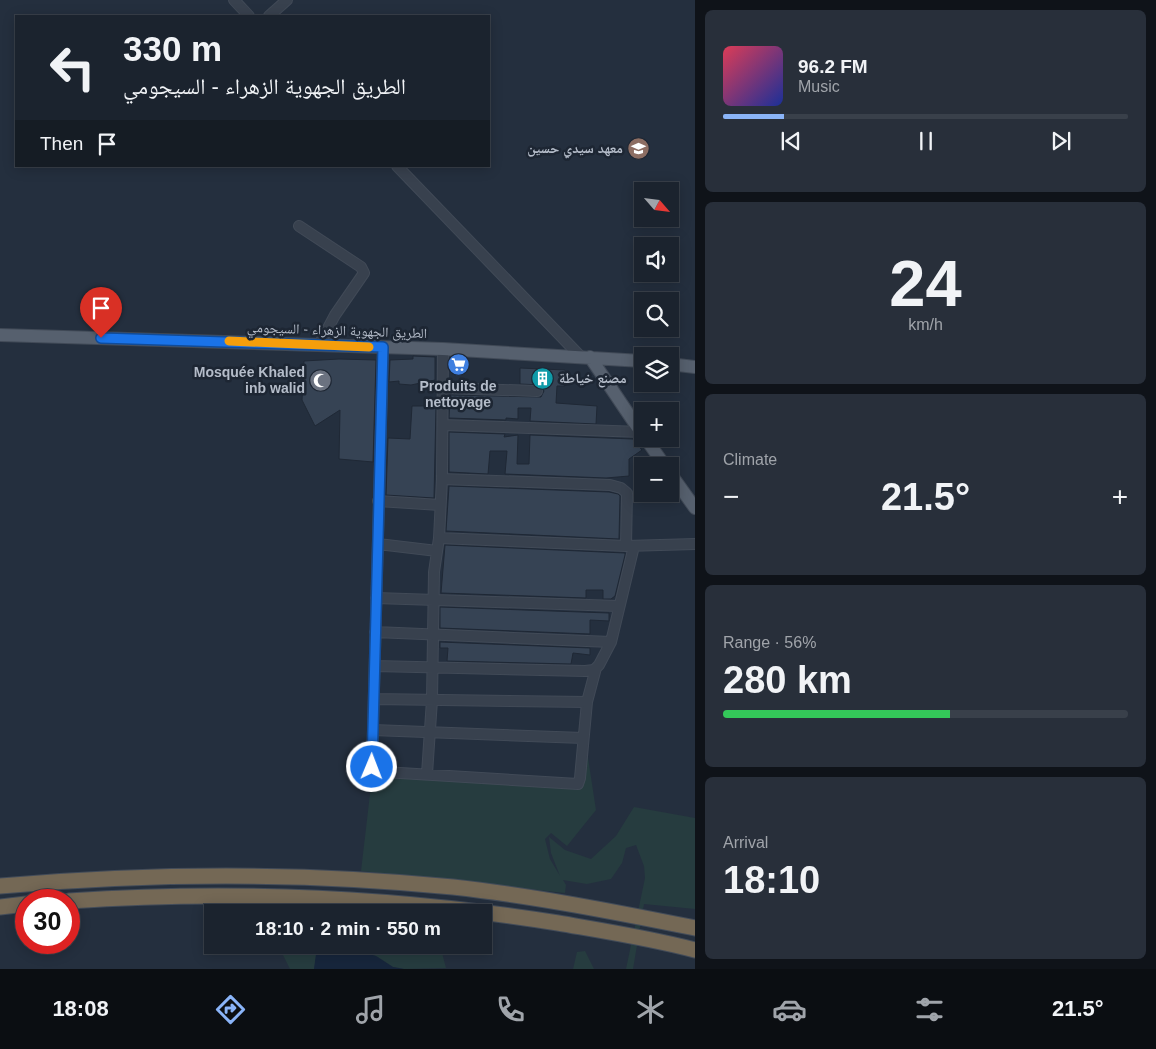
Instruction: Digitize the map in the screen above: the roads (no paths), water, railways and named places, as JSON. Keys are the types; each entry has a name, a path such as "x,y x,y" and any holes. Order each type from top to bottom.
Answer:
{"highway":[{"path":"0,886 163,876 341,879 452,887 545,900 695,928"},
{"path":"80,900 176,896 375,901 479,911 616,933 695,950"},
{"path":"0,907 15,905"}],"main road":[{"name":"الطريق الجهوية الزهراء - السيجومي","path":"0,335 443,349 634,360"},
{"path":"585,357 634,423"},
{"path":"679,365 695,367"},
{"path":"679,486 695,508"}],"street":[{"path":"234,0 248,15"},
{"path":"270,15 287,0"},
{"path":"399,167 585,357"},
{"path":"299,226 361,267 364,273 335,315 319,345"},
{"path":"383,347 375,632 374,768 384,772 578,784 587,702 596,668 611,642 630,546 627,492 610,485 442,479"},
{"path":"427,774 432,700 434,601 442,479 443,349"},
{"path":"443,388 537,391"},
{"path":"443,425 634,435"},
{"path":"378,501 440,505"},
{"path":"439,538 630,546 695,544"},
{"path":"378,544 437,551"},
{"path":"376,598 618,606"},
{"path":"375,632 611,642"},
{"path":"375,666 585,671 596,668"},
{"path":"374,699 587,702"},
{"path":"373,730 430,734 583,738"}],"water":[{"path":"316,954 369,954 376,956 393,967 404,969 314,969"}],"place":[{"name":"معهد سيدي حسين","path":"639,148"},
{"name":"Produits de nettoyage","path":"458,364"},
{"name":"مصنع خياطة","path":"543,378"},
{"name":"Mosquée Khaled inb walid","path":"321,380"}]}
